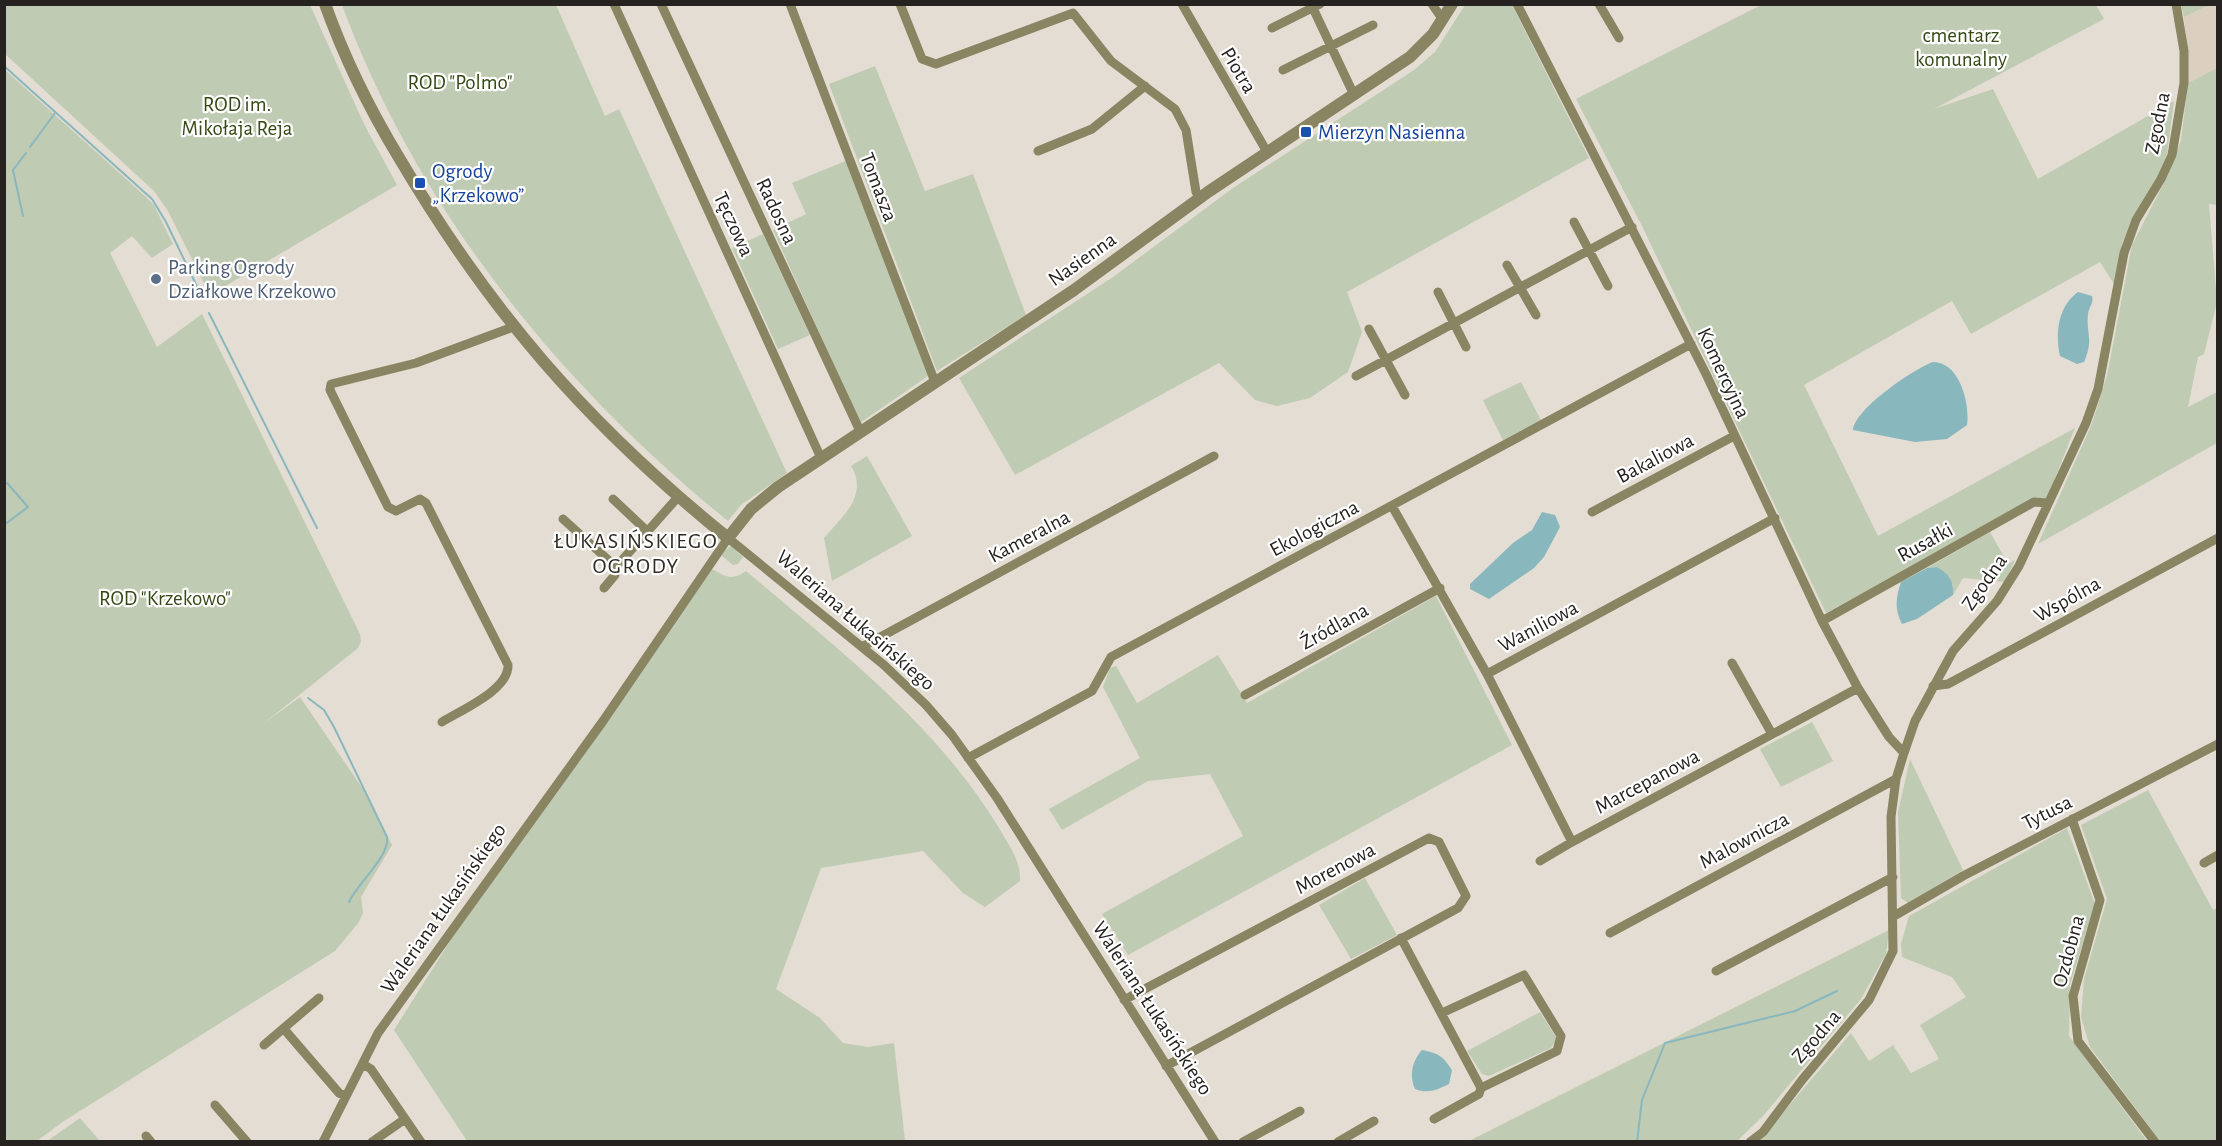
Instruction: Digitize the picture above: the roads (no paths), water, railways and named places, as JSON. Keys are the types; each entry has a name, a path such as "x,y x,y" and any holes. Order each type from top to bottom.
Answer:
{"street":[{"name":"Waleriana Łukasińskiego","path":"325,4 360,85 416,187 466,265 513,327 607,432 678,497 862,646 926,705 968,758 1215,1142"},
{"name":"Tęczowa","path":"614,4 821,458"},
{"name":"Radosna","path":"661,4 860,431"},
{"name":"Tomasza","path":"790,4 935,382"},
{"path":"900,4 922,59 936,64 1073,13"},
{"path":"1066,4 1105,54 1175,109 1183,121 1196,192 1200,197"},
{"name":"Piotra","path":"1182,4 1267,152"},
{"path":"1432,4 1443,20"},
{"name":"Nasienna","path":"728,538 757,503 860,431 1087,281 1200,197 1413,55 1443,20 1452,4"},
{"name":"Komercyjna","path":"1517,4 1691,344 1822,621 1858,688 1889,737 1904,753"},
{"path":"1599,4 1619,38"},
{"name":"Zgodna","path":"1750,1142 1763,1131 1869,1000 1893,951 1891,825 1896,779 1904,753 1933,686 1953,651 2007,587 2086,423 2098,389 2124,253 2136,220 2161,179 2172,155 2184,84 2184,51 2176,4"},
{"path":"1272,28 1315,6 1354,95"},
{"path":"1283,70 1373,25"},
{"path":"1038,151 1092,129 1145,86"},
{"path":"1574,222 1608,286"},
{"path":"1356,375 1632,227"},
{"path":"1507,265 1536,315"},
{"path":"1438,292 1466,347"},
{"path":"442,722 500,687 508,672 508,666 426,503 420,499 396,511 388,507 330,390 331,384 416,363 513,327"},
{"path":"1369,329 1405,395"},
{"name":"Ekologiczna","path":"968,758 1092,691 1111,657 1691,344"},
{"name":"Bakaliowa","path":"1592,512 1734,436"},
{"name":"Kameralna","path":"862,646 1214,456"},
{"path":"604,588 615,575 616,567 678,497"},
{"path":"613,499 647,531"},
{"name":"Rusałki","path":"1822,621 2034,502 2048,503"},
{"name":"Waniliowa","path":"1392,506 1487,674 1775,518"},
{"path":"563,519 616,567"},
{"name":"Wspólna","path":"1933,686 1948,684 2217,537"},
{"name":"Waleriana Łukasińskiego","path":"323,1142 384,1024 603,721 728,538"},
{"name":"Źródlana","path":"1245,695 1440,588"},
{"path":"1732,663 1772,734"},
{"path":"1487,674 1572,842"},
{"name":"Marcepanowa","path":"1540,861 1858,688"},
{"name":"Tytusa","path":"1894,916 1963,876 2217,744"},
{"name":"Malownicza","path":"1610,933 1896,779"},
{"name":"Ozdobna","path":"2072,819 2100,900 2073,996 2078,1041 2155,1142"},
{"name":"Morenowa","path":"1124,1000 1429,838 1434,839 1466,896 1464,903 1166,1066"},
{"path":"2204,863 2217,855"},
{"path":"1716,971 1893,877"},
{"path":"1401,938 1481,1088"},
{"path":"1434,1119 1479,1094 1481,1088 1557,1051 1561,1036 1524,975 1442,1013"},
{"path":"264,1046 319,998"},
{"path":"284,1029 339,1093 346,1096"},
{"path":"363,1064 371,1069 421,1142"},
{"path":"215,1105 247,1142"},
{"path":"1243,1142 1300,1111"},
{"path":"372,1142 405,1119"},
{"path":"1338,1142 1374,1121"}],"water":[{"path":"2078,292 2092,296 2092,303 2088,314 2089,348 2084,362 2077,364 2060,356 2058,330 2066,305"},
{"path":"1933,362 1942,364 1956,376 1965,396 1967,425 1947,439 1915,442 1853,430 1856,421 1874,401 1899,381"},
{"path":"1542,512 1555,515 1560,527 1544,557 1534,568 1489,599 1470,589 1470,584 1513,543 1532,530"},
{"path":"1937,567 1950,578 1953,595 1917,619 1902,624 1897,603 1901,582 1927,568"},
{"path":"1422,1050 1436,1054 1446,1061 1452,1070 1449,1084 1432,1091 1415,1089 1412,1069"}],"waterway":[{"path":"4,66 152,199 166,222 203,299"},
{"path":"30,147 55,113"},
{"path":"23,216 13,170 26,153"},
{"path":"209,313 317,528"},
{"path":"4,525 28,507 7,483"},
{"path":"308,698 324,710 334,727 387,837 387,845 383,853 349,902"},
{"path":"1637,1142 1642,1100 1665,1043 1795,1011 1837,991"}],"place":[{"name":"Mierzyn Nasienna","path":"1306,132"},
{"name":"Ogrody „Krzekowo”","path":"420,183"},
{"name":"Parking Ogrody Działkowe Krzekowo","path":"156,279"}],"district":[{"name":"ŁUKASIŃSKIEGO OGRODY","path":"636,552"}],"park label":[{"name":"cmentarz komunalny","path":"1961,47"},
{"name":"ROD \"Polmo\"","path":"460,82"},
{"name":"ROD im. Mikołaja Reja","path":"237,116"},
{"name":"ROD \"Krzekowo\"","path":"165,598"}]}
